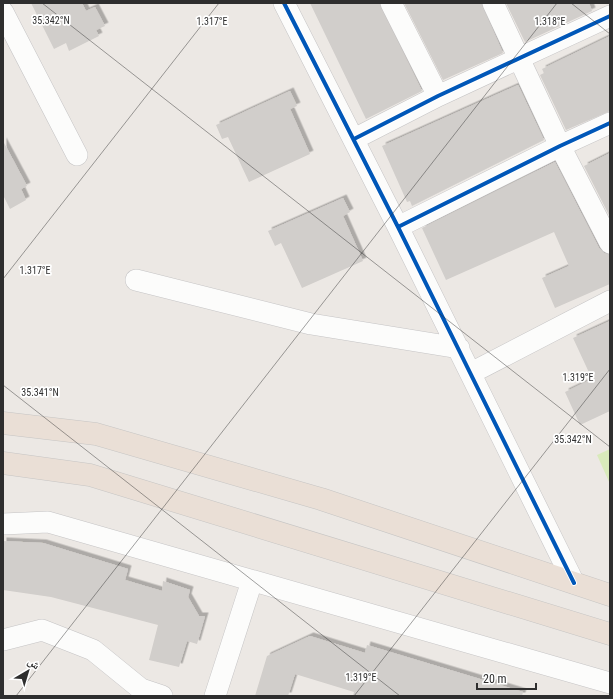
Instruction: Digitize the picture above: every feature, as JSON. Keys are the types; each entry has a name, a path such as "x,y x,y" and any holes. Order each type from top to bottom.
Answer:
{"highway":[{"path":"3,423 96,434 321,499 610,595"},
{"path":"3,463 90,475 610,634"}],"street":[{"path":"284,3 354,139 574,583"},
{"path":"391,3 438,96"},
{"path":"493,3 560,146 610,243"},
{"path":"3,12 77,155"},
{"path":"354,139 438,96 520,58 604,13"},
{"path":"398,227 560,146 610,123"},
{"path":"136,280 311,324 458,348"},
{"path":"471,373 610,301"},
{"path":"3,524 48,522 610,683"},
{"path":"215,696 252,581"},
{"path":"3,640 42,630 93,650 141,689 162,696"}],"green space":[{"path":"610,449 610,484 597,455"}],"building":[{"path":"31,3 82,3 86,11 95,7 105,26 96,30 99,36 69,51 66,43 54,49"},
{"path":"310,3 379,3 422,91 366,119"},
{"path":"404,3 481,3 503,53 443,80"},
{"path":"506,3 589,3 592,11 525,42"},
{"path":"610,36 610,111 566,130 540,75 544,73 542,69"},
{"path":"518,85 544,140 412,206 410,201 407,202 382,146"},
{"path":"290,91 297,106 290,109 310,154 249,182 228,137 222,139 216,125"},
{"path":"3,141 27,186 21,189 26,200 10,209 3,195"},
{"path":"610,153 610,217 584,166"},
{"path":"555,162 599,248 604,253 610,255 610,284 555,308 542,278 569,266 554,232 446,280 422,228"},
{"path":"343,198 350,212 343,216 363,261 302,288 281,243 275,246 268,231"},
{"path":"610,321 610,411 580,425 565,392 592,379 573,338"},
{"path":"3,541 43,543 128,569 125,580 162,591 163,581 190,590 188,597 199,616 205,616 197,644 187,641 179,667 149,660 158,625 51,597 3,590"},
{"path":"310,636 365,653 367,645 523,692 522,696 353,696 354,692 295,674 288,696 255,696 267,656"}],"cycle path":[{"path":"284,3 398,227 574,583"},
{"path":"354,139 438,96 610,16"},
{"path":"398,227 560,146 610,123"}]}
